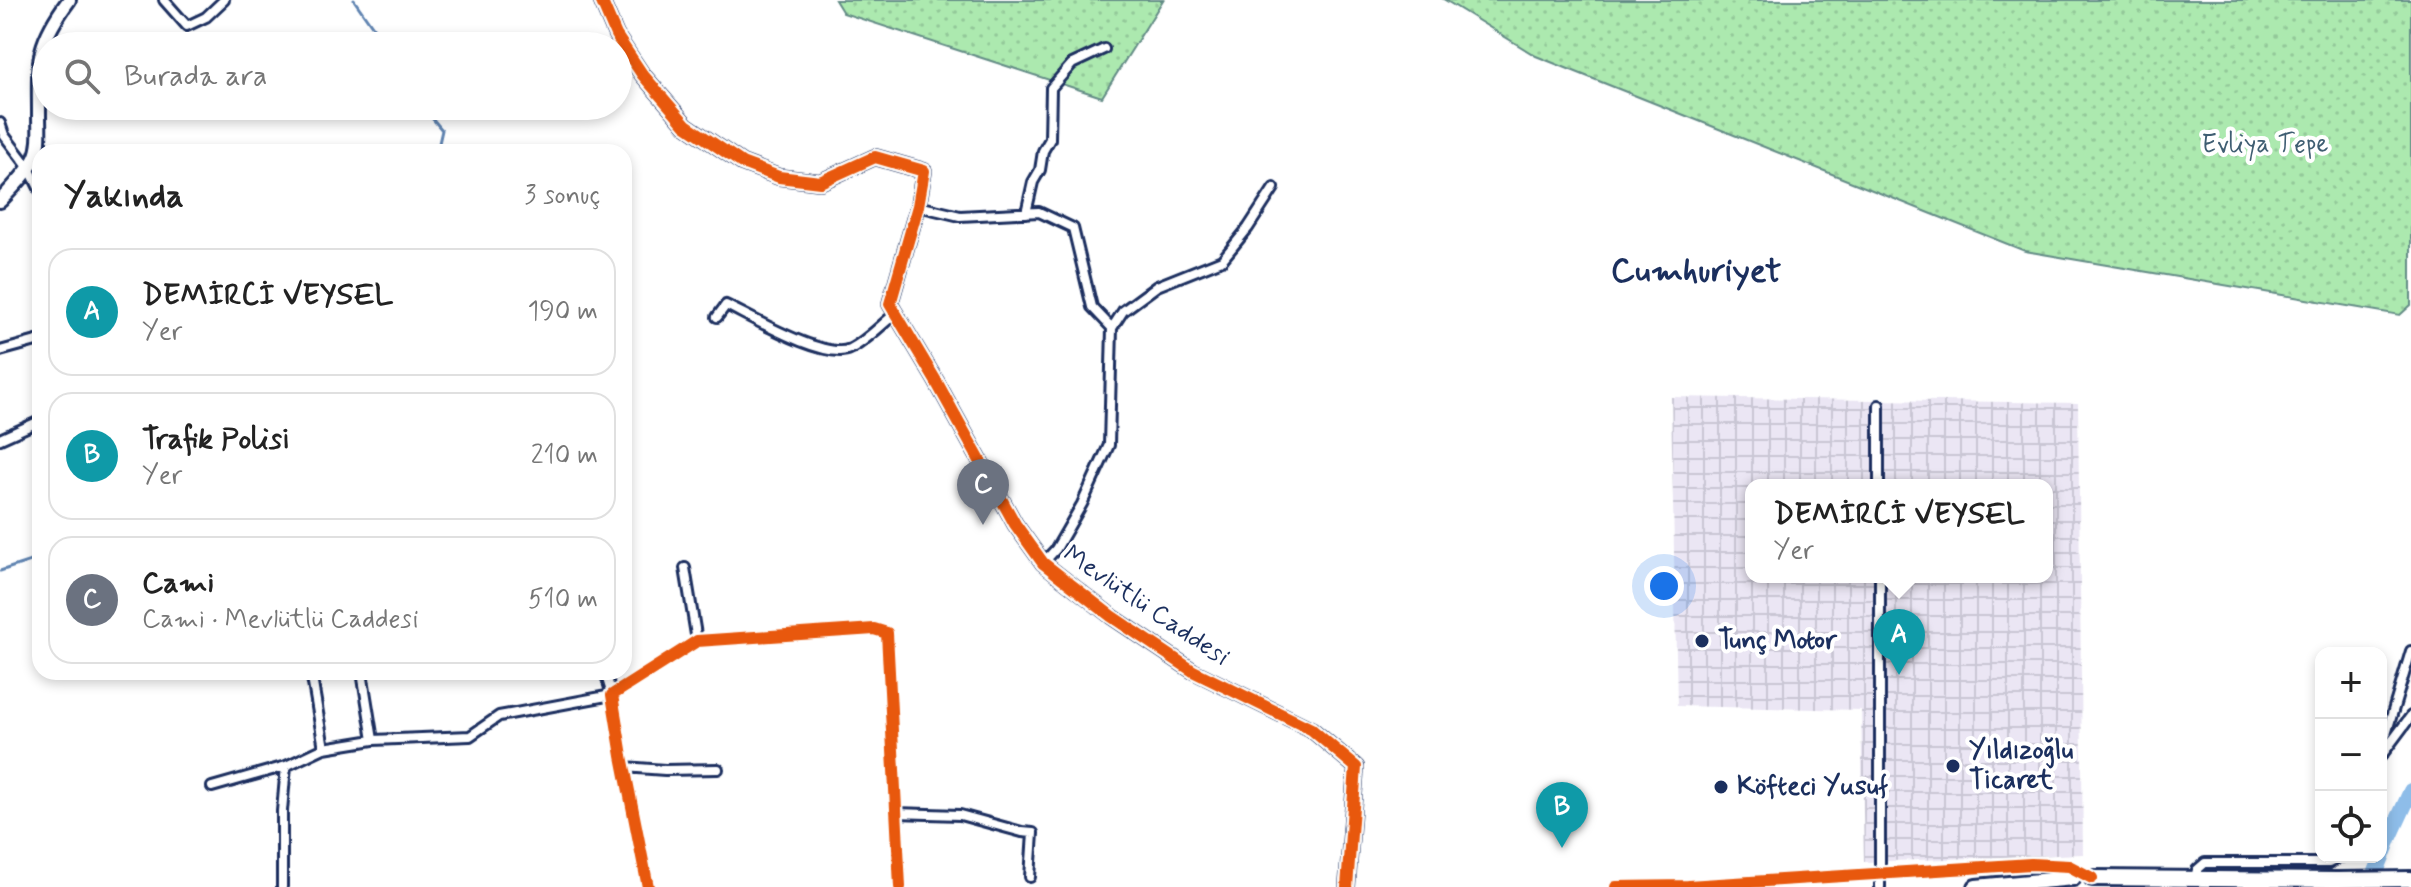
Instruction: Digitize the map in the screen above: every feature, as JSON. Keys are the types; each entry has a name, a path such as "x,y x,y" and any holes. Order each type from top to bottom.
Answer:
{"highway":[{"path":"1976,887 2069,883 2086,876 2097,882 2195,878 2411,879"}],"street":[{"path":"48,32 69,0"},
{"path":"164,0 187,26 206,17 224,0"},
{"path":"601,0 615,32"},
{"path":"1026,213 1043,151 1050,139 1051,88 1072,64 1104,49"},
{"path":"632,59 686,125 742,163 779,177 820,182 875,157 924,171 918,206 890,304 895,314 848,351 829,350 798,341 726,305 717,317"},
{"path":"39,120 39,144"},
{"path":"0,123 4,135 32,174"},
{"path":"0,201 32,163"},
{"path":"1043,563 1056,549 1082,504 1109,445 1112,328 1123,311 1157,286 1222,260 1274,188"},
{"path":"918,206 960,216 1039,212 1073,228 1092,307 1112,328"},
{"name":"Mevlütlü Caddesi","path":"895,314 1015,524 1043,563 1111,616 1193,671 1311,729 1356,767 1347,887"},
{"path":"0,351 32,342"},
{"path":"1879,405 1879,479"},
{"path":"0,439 32,425"},
{"path":"685,568 697,641"},
{"path":"1880,583 1880,887"},
{"path":"212,787 286,766 324,748 373,740 470,736 499,716 612,695 697,641 874,629 887,633 900,887"},
{"path":"2387,733 2411,651"},
{"path":"312,680 324,748"},
{"path":"363,680 373,740"},
{"path":"607,680 648,887"},
{"path":"2387,746 2411,716"},
{"path":"282,887 282,811 286,766"},
{"path":"624,767 718,769"},
{"path":"896,813 960,815 1033,833 1030,877"},
{"path":"2195,878 2197,870 2205,863 2315,863"},
{"path":"1616,887 1670,887 2054,864 2078,869 2097,882"}],"shaded area":[{"path":"1671,397 2078,403 2083,854 1864,862 1861,710 1677,706"}],"green space":[{"path":"835,0 1163,0 1102,97 843,13"},
{"name":"Evliya Tepe","path":"1445,0 2411,0 2411,305 2400,315 2025,251 1536,56"}],"waterway":[{"path":"354,0 376,32"},
{"path":"434,120 442,130 439,144"},
{"path":"0,571 32,561"},
{"path":"2370,887 2411,791"}],"cycle path":[{"path":"601,0 615,32"},
{"path":"632,59 686,125 742,163 779,177 820,182 875,157 924,171 918,206 890,304 1015,524 1043,563 1111,616 1193,671 1311,729 1356,767 1347,887"},
{"path":"648,887 612,695 697,641 874,629 887,633 900,887"},
{"path":"1616,887 1688,886 2031,864 2069,866 2092,878"}],"place":[{"name":"Cami","path":"983,525"},
{"name":"Tunç Motor","path":"1702,641"},
{"name":"DEMİRCİ VEYSEL","path":"1899,675"},
{"name":"Yıldızoğlu Ticaret","path":"1953,766"},
{"name":"Köfteci Yusuf","path":"1721,787"},
{"name":"Trafik Polisi","path":"1562,848"}],"district":[{"name":"Cumhuriyet","path":"1696,271"}]}
